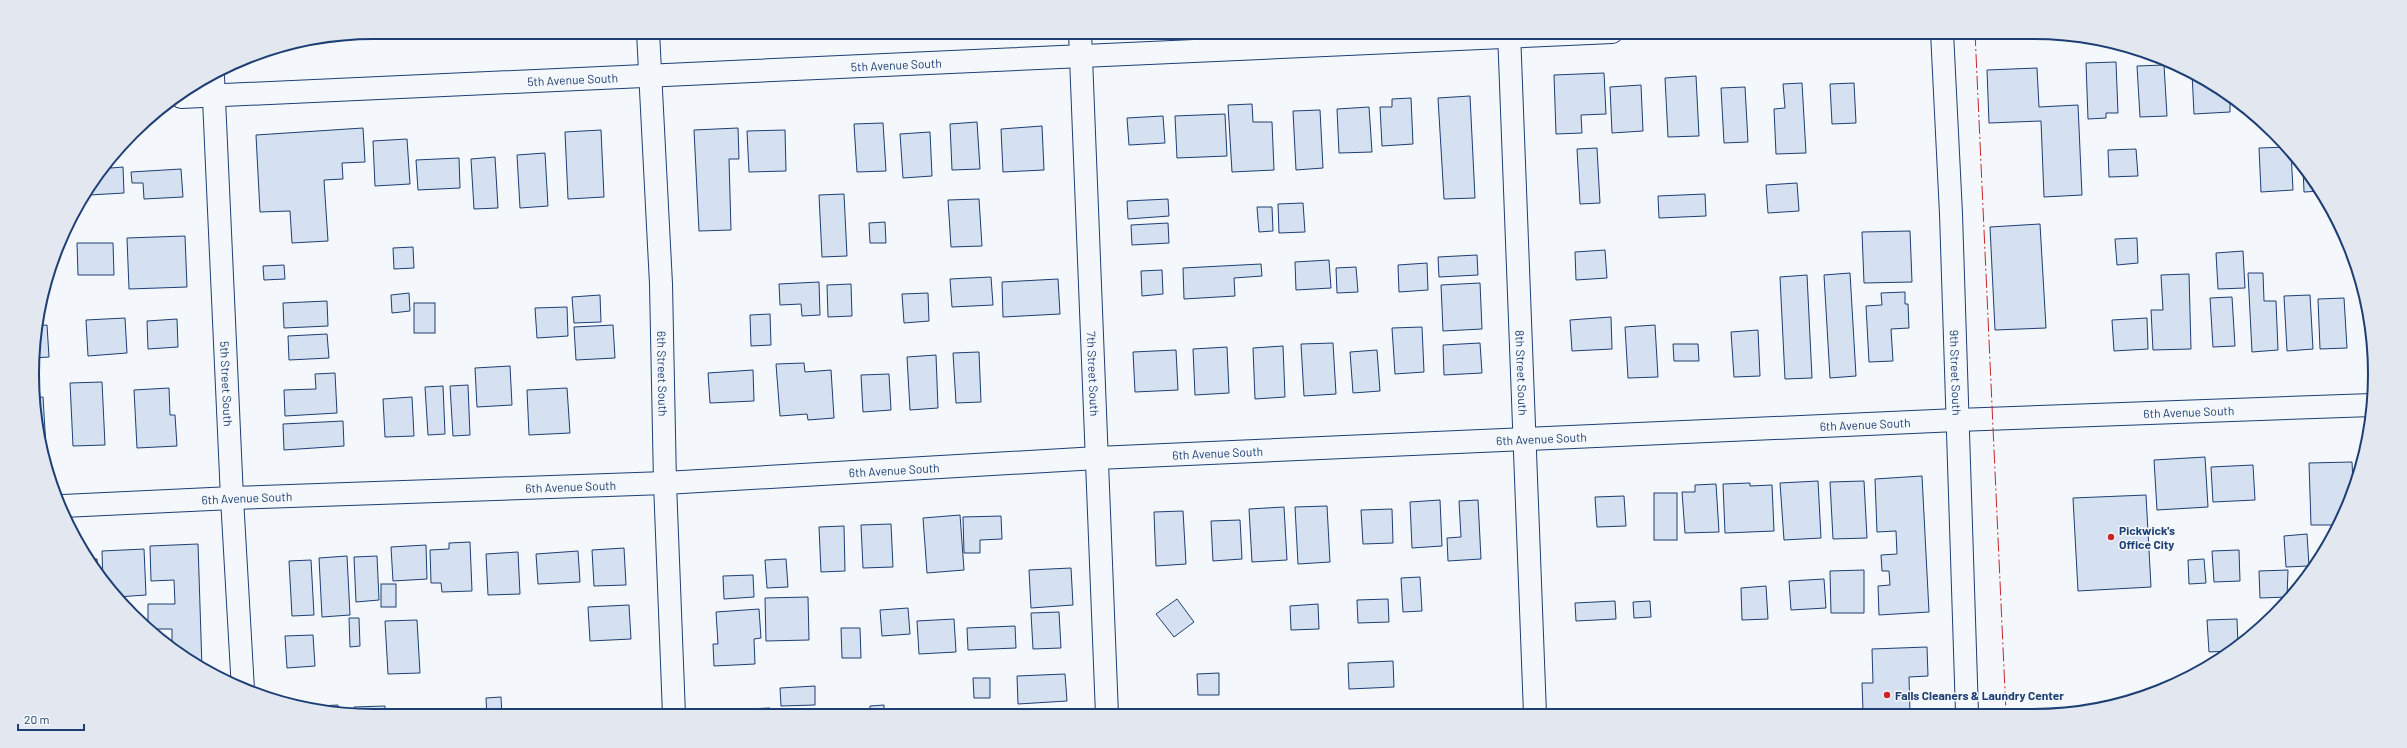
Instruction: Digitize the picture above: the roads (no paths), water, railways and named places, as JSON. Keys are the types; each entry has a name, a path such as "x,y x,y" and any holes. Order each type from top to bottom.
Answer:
{"street":[{"name":"6th Street South","path":"648,39 661,284 664,483 674,709"},
{"name":"7th Street South","path":"1081,39 1087,259 1097,458 1107,709"},
{"name":"5th Avenue South","path":"192,93 213,86 651,76 1412,39"},
{"name":"8th Street South","path":"1509,39 1535,709"},
{"name":"9th Street South","path":"1942,39 1951,214 1968,709"},
{"name":"5th Street South","path":"213,86 232,498 243,681"},
{"name":"6th Avenue South","path":"67,506 232,498 664,483 1097,458 1957,420 2366,405"}],"place":[{"name":"Pickwick's Office City","path":"2111,537"},
{"name":"Falls Cleaners & Laundry Center","path":"1887,695"}]}
